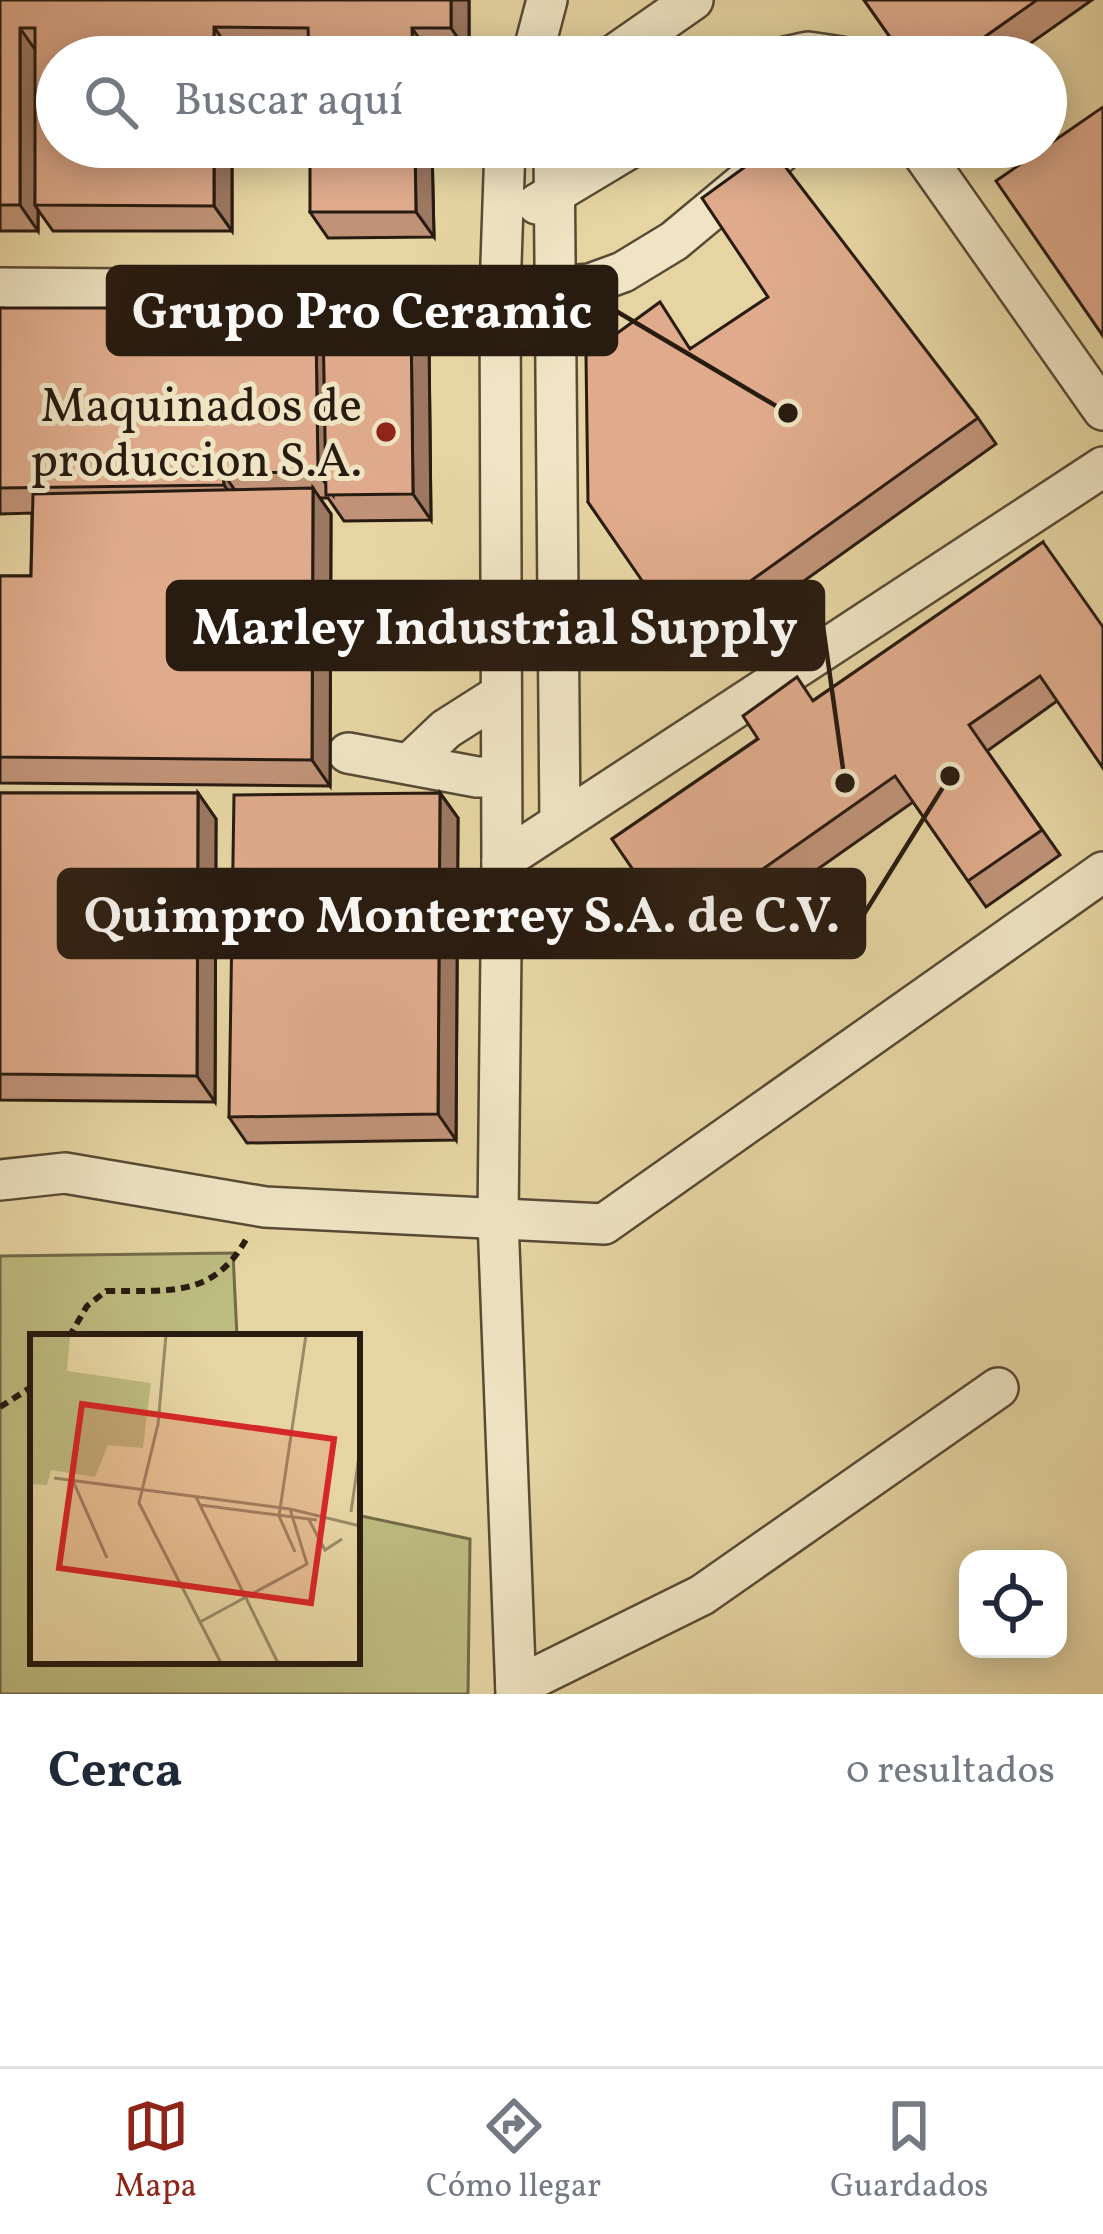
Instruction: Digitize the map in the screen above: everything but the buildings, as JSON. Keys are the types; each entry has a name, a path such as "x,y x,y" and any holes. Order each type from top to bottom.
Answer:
{"street":[{"path":"538,36 549,0"},
{"path":"549,0 551,36"},
{"path":"641,36 693,0"},
{"path":"504,168 498,1219 516,1690 702,1595 998,1388"},
{"path":"554,168 560,823"},
{"path":"501,225 597,168"},
{"path":"0,288 556,290 622,272 674,241 762,168"},
{"path":"933,168 1103,410"},
{"path":"502,861 1103,467"},
{"path":"357,612 501,604"},
{"path":"409,764 446,729 501,694"},
{"path":"348,753 501,777"},
{"path":"0,1180 65,1173 265,1207 604,1224 1103,872"}],"path":[{"path":"71,1334 87,1306 106,1291 180,1289 215,1279 236,1258 265,1207"},
{"path":"0,1408 30,1388"}],"shaded area":[{"path":"233,1253 237,1334 30,1334 30,1664 360,1664 360,1516 470,1539 468,1694 0,1694 0,1256"}],"place":[{"name":"Grupo Pro Ceramic","path":"788,413"},
{"name":"Maquinados de produccion S.A.","path":"386,432"},
{"name":"Quimpro Monterrey S.A. de C.V.","path":"950,776"},
{"name":"Marley Industrial Supply","path":"845,783"}]}
